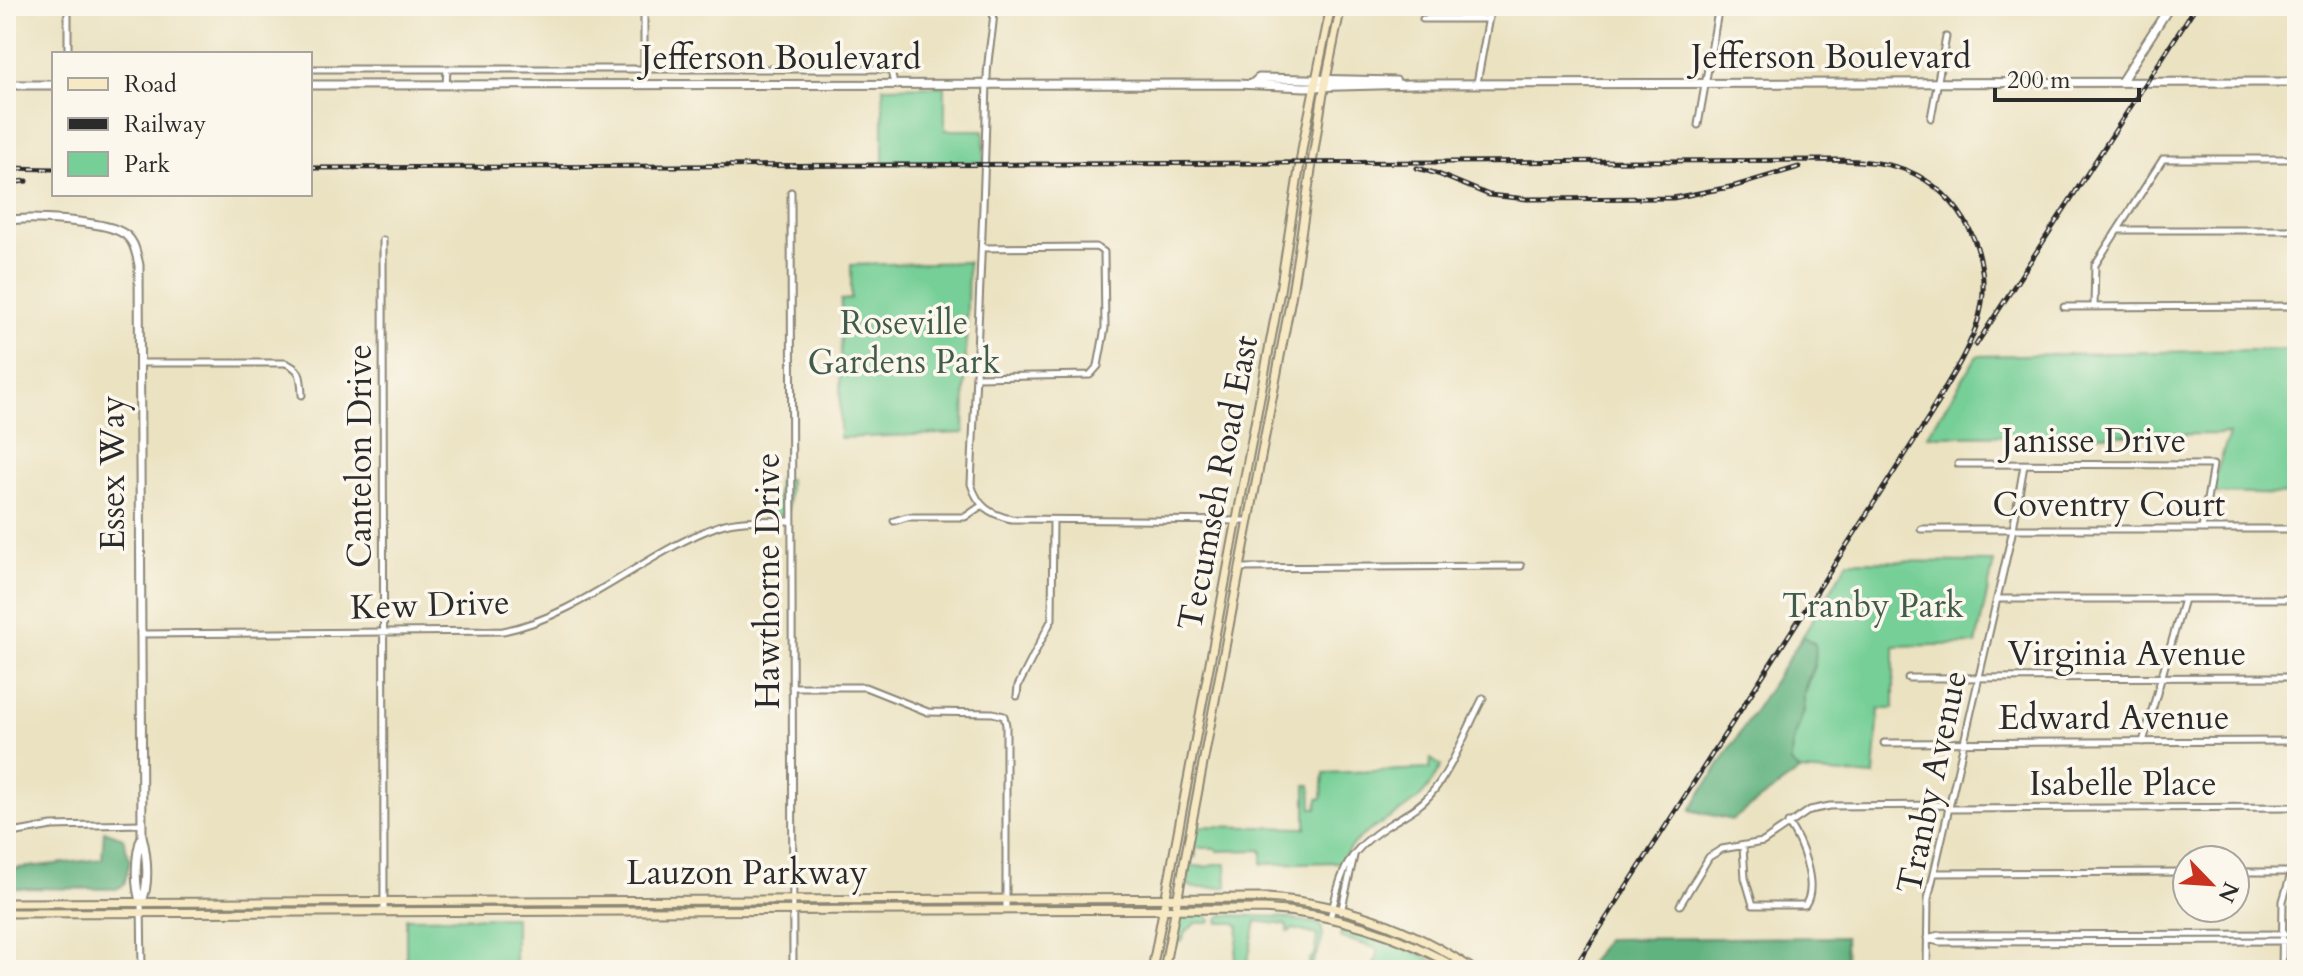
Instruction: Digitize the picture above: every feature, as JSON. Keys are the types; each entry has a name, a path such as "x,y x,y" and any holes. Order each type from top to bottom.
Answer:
{"main road":[{"name":"Tecumseh Road East","path":"1152,970 1238,520 1331,6"},
{"name":"Tecumseh Road East","path":"1164,970 1292,293 1325,82 1341,6"},
{"name":"Lauzon Parkway","path":"6,903 1006,897 1278,899 1337,908 1411,934 1474,970"},
{"name":"Lauzon Parkway","path":"6,913 1263,909 1335,919 1407,942 1460,970"}],"street":[{"path":"68,6 68,52"},
{"path":"644,6 644,84"},
{"path":"994,6 987,83 971,484 981,506 995,516 1011,519 1248,521"},
{"path":"1477,83 1491,6"},
{"path":"1698,125 1719,6"},
{"path":"2121,82 2170,6"},
{"path":"1423,19 1489,19"},
{"path":"1931,118 1946,37"},
{"path":"312,69 885,69 891,71 894,84"},
{"path":"446,85 447,69"},
{"path":"833,69 834,84"},
{"name":"Jefferson Boulevard","path":"1252,84 1259,78 1414,84 2297,82"},
{"name":"Jefferson Boulevard","path":"312,85 987,83 1314,87 1325,82"},
{"path":"6,85 52,85"},
{"path":"2094,306 2095,265 2163,159 2297,159"},
{"name":"Hawthorne Drive","path":"791,192 793,970"},
{"name":"Essex Way","path":"6,221 32,218 108,227 124,233 134,246 139,265 141,824 146,894 140,912 142,970"},
{"path":"2118,230 2297,230"},
{"name":"Cantelon Drive","path":"383,240 384,911"},
{"path":"976,377 1090,375 1098,366 1105,328 1104,252 1096,247 982,248"},
{"path":"2064,307 2297,306"},
{"path":"139,363 285,363 296,367 301,374 302,395"},
{"name":"Janisse Drive","path":"1958,464 2213,465 2202,529"},
{"name":"Tranby Avenue","path":"1927,970 1928,899 1998,599 2024,465"},
{"path":"894,521 907,517 965,517 981,506"},
{"path":"1017,696 1018,686 1052,619 1053,520"},
{"name":"Kew Drive","path":"140,634 503,631 521,628 538,622 720,525 792,521"},
{"name":"Coventry Court","path":"1921,529 2297,529"},
{"path":"1239,568 1521,566"},
{"path":"1998,599 2297,599"},
{"path":"2143,742 2184,599"},
{"name":"Virginia Avenue","path":"1908,678 2297,677"},
{"path":"792,687 865,687 928,712 993,713 1004,716 1006,909"},
{"path":"1335,919 1348,859 1376,832 1430,796 1483,698"},
{"name":"Edward Avenue","path":"1884,743 2297,741"},
{"name":"Isabelle Place","path":"1680,905 1709,857 1722,849 1763,842 1810,810 1830,806 2297,807"},
{"path":"1743,847 1745,878 1753,905 1805,905 1809,900 1807,861 1800,840 1788,823"},
{"path":"6,834 52,826 141,824"},
{"path":"2282,970 2283,901 2297,854"},
{"path":"1934,873 2171,872"},
{"path":"2251,872 2294,872"},
{"path":"2282,938 2297,934"},
{"path":"1927,938 1939,935 2282,938 2297,941"},
{"path":"922,970 956,966 966,970"}],"green space":[{"path":"945,86 945,130 984,130 984,162 883,163 883,87"},
{"name":"Roseville Gardens Park","path":"968,262 964,433 840,438 841,300 851,299 851,265"},
{"path":"2297,349 2297,495 2210,493 2229,434 1927,436 1977,356"},
{"path":"778,479 789,479 788,511 777,517 766,517 765,504 776,504"},
{"name":"Tranby Park","path":"1848,561 1994,562 1976,644 1894,646 1894,709 1879,709 1874,776 1800,771 1791,763 1791,741 1805,709 1803,697 1815,666 1815,644 1803,636"},
{"path":"1803,636 1815,644 1816,650 1804,691 1804,710 1792,748 1791,763 1800,771 1732,820 1690,810"},
{"path":"1431,759 1441,766 1423,794 1364,834 1341,862 1262,864 1262,850 1217,851 1216,848 1196,848 1196,858 1191,857 1197,826 1306,828 1306,785 1311,785 1312,808 1317,808 1318,799 1322,798 1324,773 1430,769"},
{"path":"104,831 123,838 130,861 124,885 116,889 6,888 6,872 19,868 102,859"},
{"path":"1226,864 1227,887 1194,888 1188,885 1190,865 1205,867"},
{"path":"1183,915 1207,915 1211,921 1196,923 1179,942 1176,941"},
{"path":"1222,915 1279,917 1320,924 1322,941 1309,970 1317,935 1294,929 1288,932 1286,925 1256,921 1246,970 1234,970 1239,926 1236,923 1219,923"},
{"path":"515,917 515,970 406,970 406,918"},
{"path":"1349,928 1415,951 1450,970 1373,970 1378,949 1340,937 1341,931"},
{"path":"1845,937 1846,970 1585,970 1606,939"}],"railway":[{"path":"1976,345 2196,6"},
{"path":"312,168 1865,161 1906,170 1944,194 1970,230 1978,251 1983,295 1979,317 1958,366 1931,411"},
{"path":"1417,168 1489,195 1527,199 1673,198 1735,186 1799,167"},
{"path":"6,168 52,169"},
{"path":"6,183 27,181"},
{"path":"1573,970 1939,402"}]}
